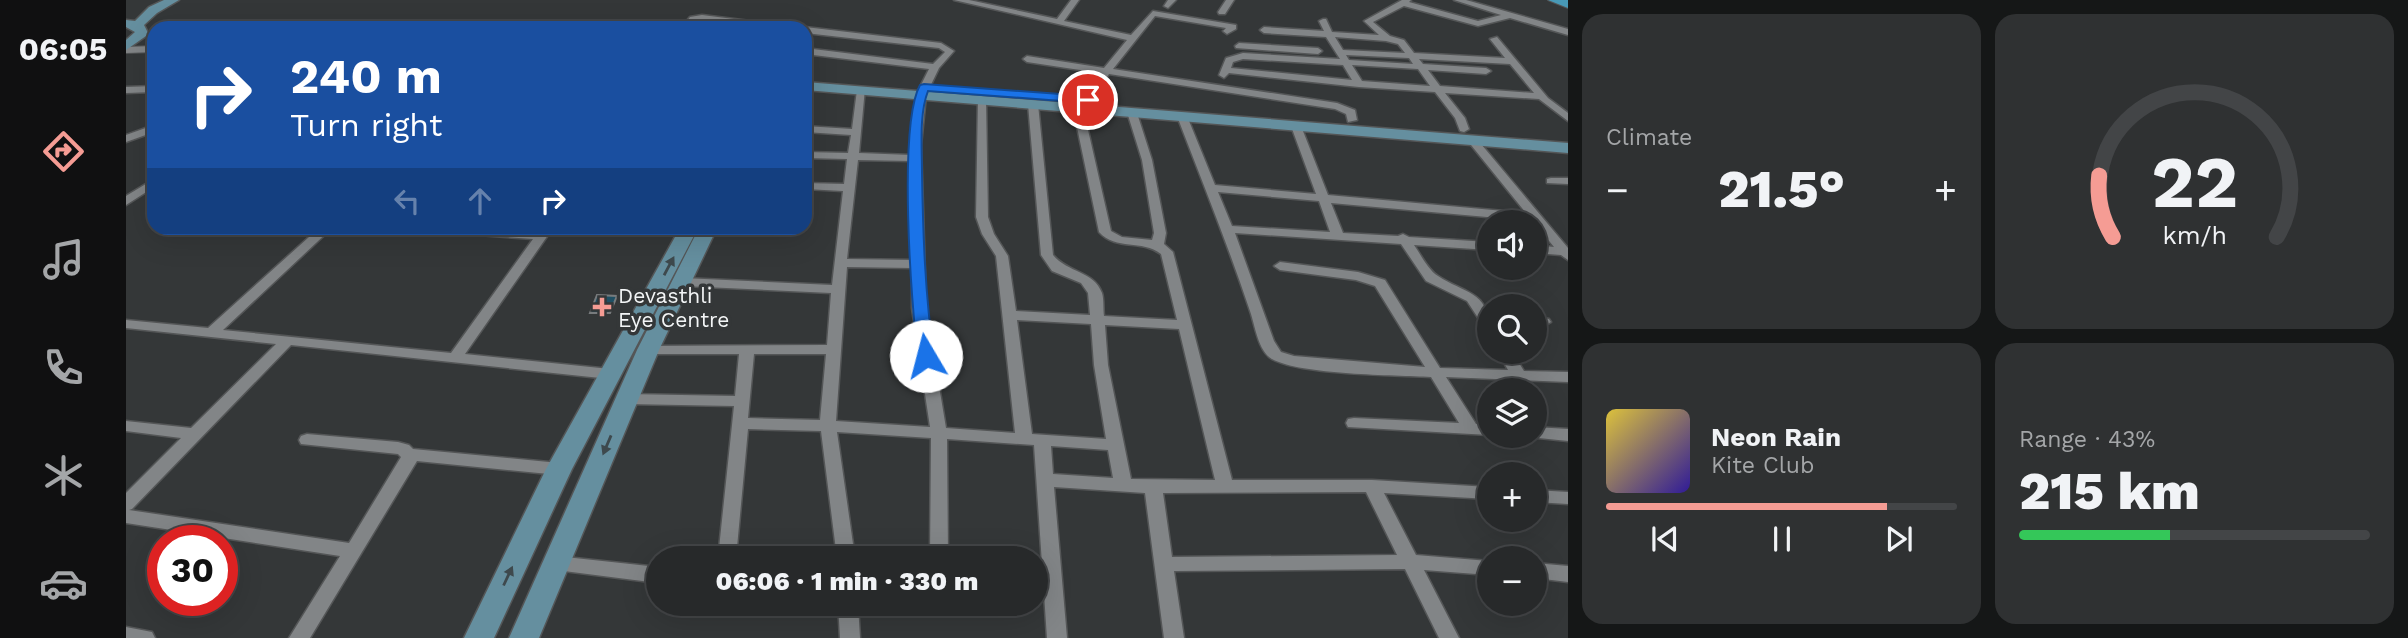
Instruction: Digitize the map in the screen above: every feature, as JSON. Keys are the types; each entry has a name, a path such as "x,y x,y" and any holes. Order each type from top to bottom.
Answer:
{"main road":[{"path":"126,13 158,0"},
{"path":"126,48 153,10 173,0"},
{"path":"1555,0 1568,4"},
{"path":"812,81 1083,104 1352,120 1568,148"},
{"path":"812,86 922,91 1033,104 1083,104 1132,112 1296,126 1568,137"},
{"path":"479,638 559,469 685,235"},
{"path":"524,638 648,350 705,235"}],"street":[{"path":"958,0 1060,21 1129,41"},
{"path":"1014,11 1020,0"},
{"path":"1060,21 1075,0"},
{"path":"1222,12 1230,0"},
{"path":"1458,0 1568,32"},
{"path":"1387,38 1368,23 1371,18 1405,1 1478,24 1510,15"},
{"path":"1225,487 1167,252 1157,245 1111,238 1105,232 1083,104 1129,41 1156,12 1233,27 1227,31"},
{"path":"691,21 705,18 730,21"},
{"path":"1323,21 1360,84"},
{"path":"1264,30 1387,38 1402,42 1460,118 1468,135 1530,210"},
{"path":"812,31 949,49 949,53 935,67 922,91 916,158 919,308 939,434 939,546"},
{"path":"1494,39 1542,96 1568,118"},
{"path":"1239,46 1513,61"},
{"path":"126,48 147,49"},
{"path":"812,52 935,67"},
{"path":"1216,88 1227,70 1229,60 1236,56 1486,71"},
{"path":"1027,59 1342,107 1351,112 1352,120"},
{"path":"1227,70 1360,84 1542,96"},
{"path":"126,90 147,89"},
{"path":"844,546 828,426 838,289 862,90"},
{"path":"981,100 982,217 988,234 1002,257 1033,439 1046,480 1057,638"},
{"path":"1033,104 1047,255 1057,268 1086,280 1092,286 1098,320 1101,365 1123,485"},
{"path":"1132,112 1149,172 1160,233 1157,245"},
{"path":"1182,116 1275,354 1292,361 1568,377"},
{"path":"1296,126 1337,234"},
{"path":"812,129 856,132"},
{"path":"126,138 147,130"},
{"path":"812,155 916,158"},
{"path":"1551,181 1568,181"},
{"path":"812,186 849,188"},
{"path":"126,201 147,187"},
{"path":"1211,188 1477,213"},
{"path":"1227,229 1477,245"},
{"path":"1547,230 1567,254"},
{"path":"211,333 318,235"},
{"path":"455,358 542,235"},
{"path":"1403,239 1431,278 1472,298 1477,305"},
{"path":"1547,252 1567,254"},
{"path":"841,264 917,264"},
{"path":"1280,266 1358,276 1380,283 1471,429"},
{"path":"682,282 838,289"},
{"path":"1011,315 1184,326"},
{"path":"126,324 610,374"},
{"path":"126,504 287,341"},
{"path":"648,350 834,349"},
{"path":"728,546 747,350"},
{"path":"1512,364 1518,374"},
{"path":"627,399 742,401"},
{"path":"740,423 828,426 1116,445"},
{"path":"1354,423 1477,429"},
{"path":"126,426 195,434"},
{"path":"1547,434 1568,435"},
{"path":"307,440 398,448 408,454 559,469"},
{"path":"299,638 407,466 408,454"},
{"path":"1046,480 1153,487 1372,486 1477,492"},
{"path":"1372,486 1449,638"},
{"path":"1153,487 1174,638"},
{"path":"1547,497 1568,498"},
{"path":"126,516 354,551"},
{"path":"1164,564 1410,562 1477,567"},
{"path":"556,563 646,574"},
{"path":"1547,572 1568,574"},
{"path":"849,616 850,638"},
{"path":"126,636 145,638"}],"building":[{"path":"597,295 617,296 610,313 590,313"}],"place":[{"name":"Devasthli Eye Centre","path":"602,307"}],"route":[{"path":"926,356 919,308 916,198 916,145 924,87 1088,100"}]}
